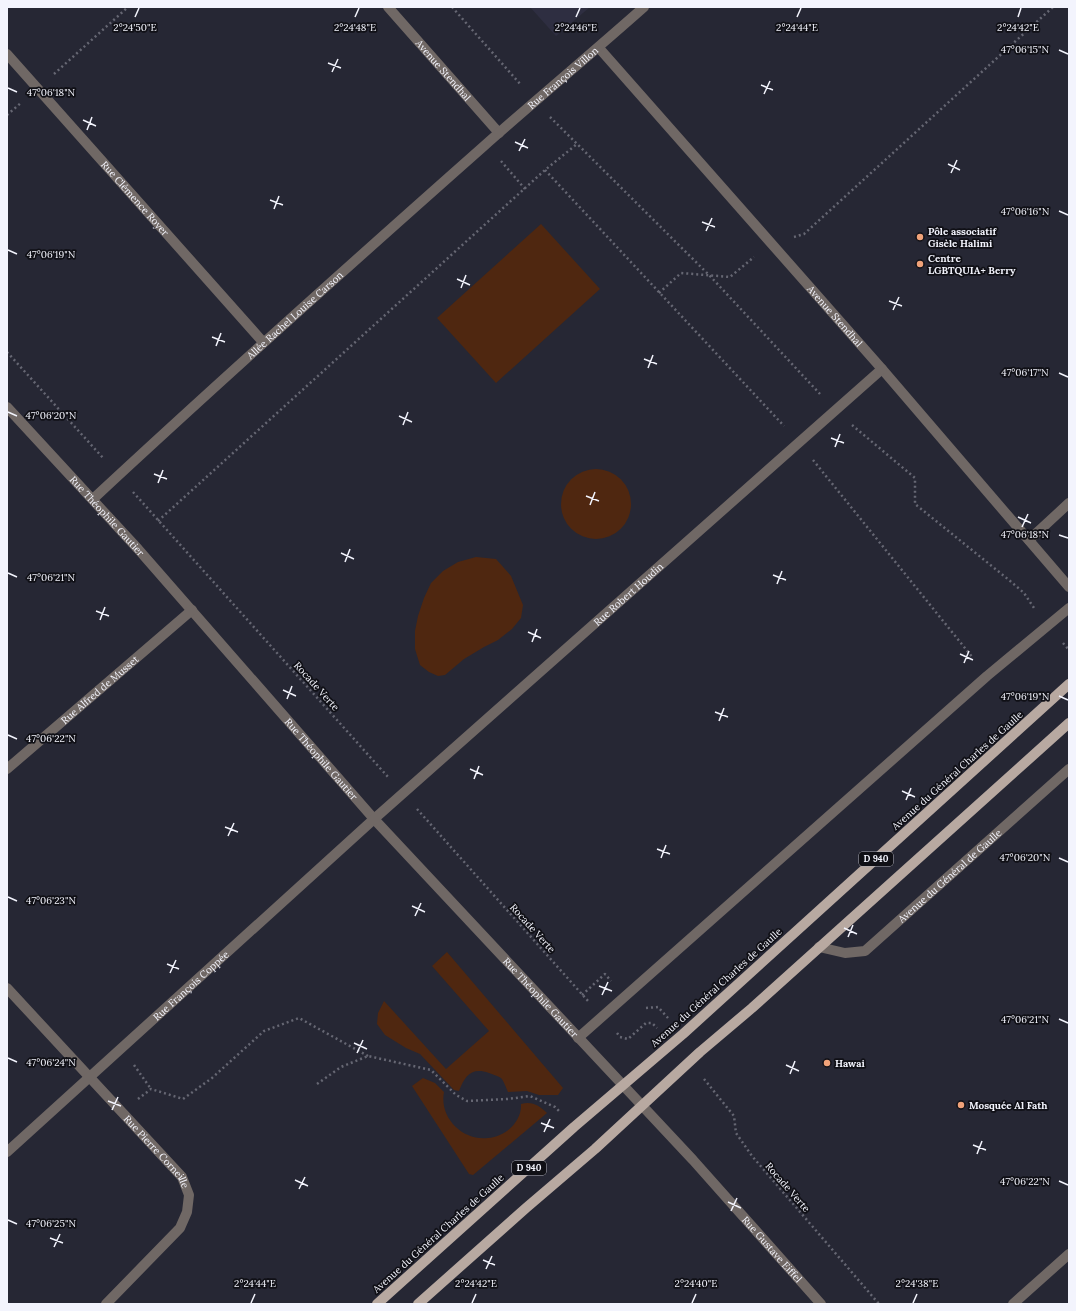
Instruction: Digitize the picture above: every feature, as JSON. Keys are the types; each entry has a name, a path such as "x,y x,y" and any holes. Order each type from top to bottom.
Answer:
{"main road":[{"name":"Avenue du Général Charles de Gaulle","path":"378,1304 574,1127 671,1044 1069,684"},
{"name":"D 940","path":"418,1304 526,1208 591,1154 689,1062 1069,723"}],"street":[{"name":"Avenue Stendhal","path":"388,7 499,133"},
{"name":"Rue François Villon","path":"499,133 599,48 644,7"},
{"name":"Avenue Stendhal","path":"599,48 882,369 1069,587"},
{"name":"Rue Clémence Royer","path":"7,54 263,342"},
{"name":"Allée Rachel Louise Carson","path":"93,499 263,342 499,133"},
{"name":"Rue Robert Houdin","path":"374,819 882,369"},
{"name":"Rue Théophile Gautier","path":"7,407 93,499 192,610 374,819 642,1105"},
{"path":"1029,540 1069,503"},
{"path":"578,1038 987,676 1069,608"},
{"name":"Rue Alfred de Musset","path":"7,769 192,610"},
{"name":"Avenue du Général de Gaulle","path":"819,947 845,953 865,951 1069,770"},
{"name":"Rue François Coppée","path":"7,1152 374,819"},
{"name":"Rue Pierre Corneille","path":"7,988 182,1177 189,1195 187,1212 180,1228 106,1304"},
{"name":"Rue Gustave Eiffel","path":"642,1105 821,1304"},
{"path":"1013,1304 1069,1254"}],"path":[{"path":"7,115 38,89 128,7"},
{"path":"158,521 545,170 577,144 536,102 452,7"},
{"path":"659,293 681,273 730,277 759,253 772,246 804,234 1054,7"},
{"path":"486,145 525,189"},
{"path":"545,170 800,443 987,676"},
{"name":"Rocade Verte","path":"7,352 620,1037 628,1039 646,1023 652,1023 671,1044"},
{"path":"582,995 605,974 613,984"},
{"path":"644,1008 658,1007 668,1019"},
{"path":"122,1048 151,1089 183,1099 212,1078 264,1031 299,1018 368,1056 431,1070 456,1095 466,1101 495,1100 530,1096 555,1107 563,1115"},
{"path":"317,1084 341,1067 368,1056"},
{"name":"Rocade Verte","path":"689,1062 734,1116 736,1133 752,1156 878,1304"},
{"path":"121,1111 151,1089"}],"shaded area":[{"path":"530,7 590,7 556,36"},
{"path":"541,224 600,289 496,383 437,318"},
{"path":"596,469 609,472 621,479 628,491 631,504 628,517 621,529 609,536 596,539 583,536 571,529 564,517 561,504 564,491 571,479 583,472"},
{"path":"476,557 496,559 511,576 523,605 521,618 512,629 498,640 464,659 445,675 438,676 429,672 420,665 415,649 415,631 418,616 431,583 443,571 458,562"},
{"path":"447,952 563,1088 558,1095 539,1095 527,1091 508,1092 501,1078 483,1071 473,1072 466,1077 459,1091 454,1090 420,1054 406,1048 385,1035 377,1024 378,1013 384,1001 446,1069 489,1031 432,966"},
{"path":"423,1078 435,1083 444,1092 443,1101 449,1118 454,1126 469,1136 488,1138 506,1132 519,1117 521,1104 529,1103 536,1105 547,1113 473,1175 469,1174 412,1086"}],"place":[{"name":"Pôle associatif Gisèle Halimi","path":"920,237"},
{"name":"Centre LGBTQUIA+ Berry","path":"920,264"},
{"name":"Hawai","path":"827,1063"},
{"name":"Mosquée Al Fath","path":"961,1105"}]}
